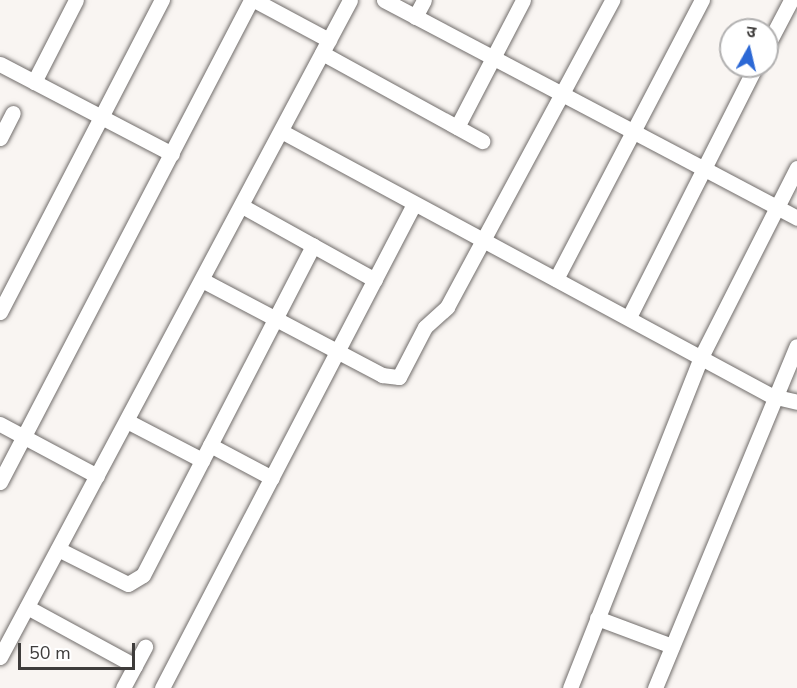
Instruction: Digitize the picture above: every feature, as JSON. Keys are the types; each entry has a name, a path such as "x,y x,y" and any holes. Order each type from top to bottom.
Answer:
{"street":[{"path":"34,82 76,0"},
{"path":"0,312 162,0"},
{"path":"0,482 252,0 482,141"},
{"path":"0,657 350,0"},
{"path":"384,0 797,218"},
{"path":"415,16 424,0"},
{"path":"457,127 523,0"},
{"path":"202,280 382,375 399,377 425,327 447,307 612,0"},
{"path":"556,279 702,0"},
{"path":"779,23 791,0"},
{"path":"0,64 172,154"},
{"path":"630,317 750,78"},
{"path":"0,138 13,113"},
{"path":"281,131 483,241 630,317 772,396 797,402"},
{"path":"570,688 701,357 797,168"},
{"path":"162,688 414,204"},
{"path":"242,206 375,280"},
{"path":"58,549 119,581 137,582 313,245"},
{"path":"656,688 772,396 797,346"},
{"path":"127,421 202,460"},
{"path":"0,424 97,476"},
{"path":"210,445 272,478"},
{"path":"27,607 135,666"},
{"path":"597,618 672,646"},
{"path":"125,685 145,647"},
{"path":"106,650 125,685"}]}
